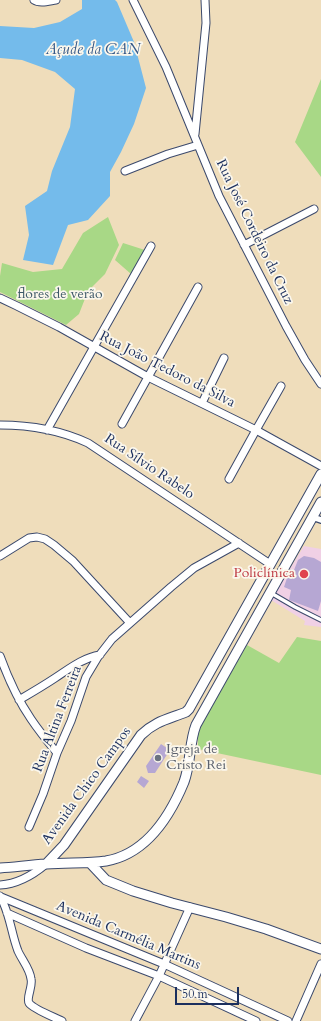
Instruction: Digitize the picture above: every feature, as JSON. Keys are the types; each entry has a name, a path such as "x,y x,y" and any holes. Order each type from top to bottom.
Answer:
{"street":[{"path":"35,1 40,2 56,0"},
{"name":"Rua José Cordeiro da Cruz","path":"133,0 166,67 219,196 286,326 305,360 321,384"},
{"path":"195,136 206,23 205,0"},
{"path":"125,171 168,154 198,145"},
{"path":"244,245 314,209"},
{"path":"47,430 151,246"},
{"path":"122,424 198,287"},
{"name":"Rua João Tedoro da Silva","path":"0,298 52,324 148,377 256,430 321,466"},
{"path":"202,403 224,358"},
{"path":"229,480 281,386"},
{"name":"Rua Sílvio Rabelo","path":"0,424 32,427 62,433 76,437 88,443 270,564"},
{"name":"Avenida Chico Campos","path":"47,864 64,845 141,735 155,724 186,712 189,709 321,474"},
{"path":"0,868 107,861 130,853 139,847 157,830 177,798 185,779 193,733 196,725 270,592 317,518 321,502"},
{"path":"0,556 29,538 36,537 45,539 54,544 73,561 130,623"},
{"name":"Rua Altina Ferreira","path":"29,827 43,794 86,677 100,655 112,639 194,568 239,543"},
{"path":"235,627 247,634"},
{"path":"19,700 81,661 100,655"},
{"path":"0,656 19,700 30,718 57,753"},
{"path":"90,863 106,880 133,891 266,929 321,949"},
{"path":"0,885 23,880 47,864"},
{"path":"1,896 18,950 32,979 28,999 29,1002 35,1008 62,1021"},
{"name":"Avenida Carmélia Martins","path":"1,896 164,964 288,1021"},
{"path":"135,1021 159,976 190,907"},
{"name":"Avenida Carmélia Martins","path":"7,913 86,948 159,976 256,1021"},
{"path":"296,1021 321,964"}],"lane":[{"path":"270,592 321,620"}],"shaded area":[{"name":"Policlínica","path":"304,546 321,549 321,627 304,625 305,621 271,600"}],"green space":[{"path":"321,79 321,177 295,142"},
{"name":"flores de verão","path":"108,217 119,245 105,274 88,291 79,314 66,325 0,292 2,263 33,272 62,269 83,233"},
{"path":"123,243 148,251 131,274 115,260"},
{"path":"297,637 321,641 321,775 198,749 198,731 247,645 279,663"}],"water":[{"name":"Açude da CAN","path":"82,0 115,0 117,2 134,42 146,88 134,124 110,172 110,196 88,220 68,225 53,265 23,260 29,235 25,206 47,191 52,171 70,127 75,89 55,72 22,60 0,58 0,26 34,28 60,22 82,9"}],"building":[{"path":"304,556 314,558 321,562 321,601 318,611 289,600 291,590 284,587 290,569 294,570 298,560"},
{"name":"Igreja de Cristo Rei","path":"161,744 170,750 155,773 148,773 146,766"},
{"path":"141,776 149,781 144,788 137,782"}],"place":[{"name":"Policlínica","path":"304,574"},
{"name":"Igreja de Cristo Rei","path":"158,758"}]}
